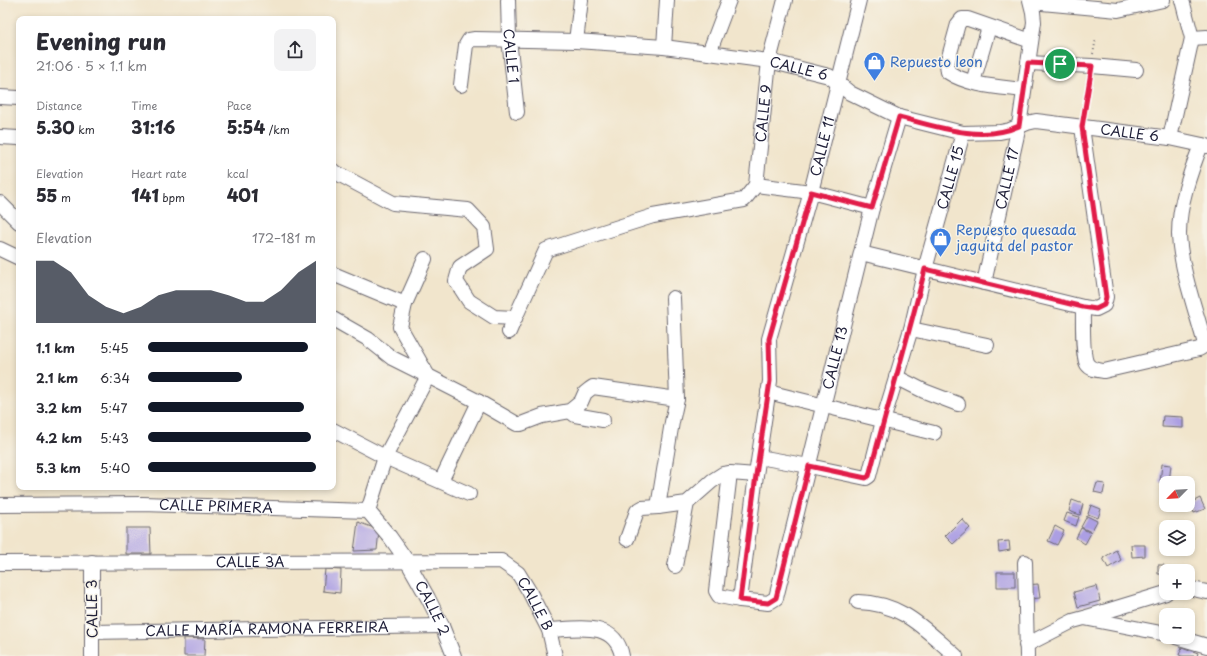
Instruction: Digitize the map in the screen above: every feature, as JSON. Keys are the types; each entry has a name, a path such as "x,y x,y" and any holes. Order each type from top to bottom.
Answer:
{"street":[{"name":"CALLE 1","path":"508,0 509,39 517,112"},
{"path":"576,41 581,0"},
{"path":"664,47 667,0"},
{"path":"709,53 729,0"},
{"name":"CALLE 9","path":"756,185 769,61 785,0"},
{"name":"CALLE 11","path":"740,600 770,381 769,339 811,192 859,0"},
{"path":"1030,1 1118,10 1163,0"},
{"path":"1170,138 1192,38 1182,0"},
{"name":"CALLE 17","path":"984,283 1019,126 1034,22 1030,1"},
{"path":"1024,90 973,82 953,76 948,72 947,64 958,24 962,19 968,19 1032,41"},
{"path":"973,82 989,26"},
{"path":"1192,38 1207,37"},
{"name":"CALLE 6","path":"461,85 466,45 469,40 509,39 576,41 664,47 769,61 829,76 850,93 899,117 963,133 1000,132 1036,121 1170,138 1204,146"},
{"path":"1028,63 1136,70"},
{"path":"0,97 16,98"},
{"name":"CALLE 13","path":"740,600 768,603 776,598 872,208 899,117"},
{"path":"862,253 1083,307 1096,309 1104,305 1106,297 1082,127"},
{"name":"CALLE 15","path":"809,466 866,478 869,476 883,421 911,329 925,269 963,133"},
{"path":"0,137 16,138"},
{"path":"1083,307 1087,363 1093,370 1104,371 1202,348 1205,344 1202,315 1184,266 1179,234 1180,218 1187,186 1204,146"},
{"path":"336,173 392,203 468,210 484,227 487,249 460,267 456,281 469,301 494,317 515,318"},
{"path":"510,332 546,250 653,216 744,200 756,185 811,192 872,208"},
{"path":"0,203 16,212"},
{"path":"0,249 16,257"},
{"path":"425,259 405,304 400,327 428,376"},
{"path":"336,275 405,304"},
{"path":"658,507 677,399 673,298"},
{"path":"336,321 368,339 392,358 480,402 517,424 521,424 542,416 570,411 581,402 585,393 596,387 677,399"},
{"path":"911,329 988,346"},
{"path":"407,562 390,537 368,511 385,457 428,376"},
{"path":"896,377 924,392 958,404"},
{"path":"768,392 934,433"},
{"path":"441,481 480,402"},
{"path":"570,411 575,415 603,420"},
{"path":"336,432 385,457 468,494"},
{"path":"759,458 809,466"},
{"path":"627,539 638,511 642,508 687,503 712,481 723,474 730,473 756,475"},
{"path":"730,473 716,594 719,596 740,600"},
{"path":"675,566 687,503"},
{"name":"CALLE PRIMERA","path":"0,505 143,504 368,511"},
{"name":"CALLE 3A","path":"0,563 500,561"},
{"name":"CALLE B","path":"500,561 518,573 549,630 555,656"},
{"name":"CALLE 3","path":"92,562 92,656"},
{"name":"CALLE 2","path":"407,562 428,598 442,626 454,656"},
{"path":"1025,562 1026,651"},
{"path":"1195,586 1207,583"},
{"path":"1195,589 1207,592"},
{"path":"1026,651 1073,621 1159,595"},
{"path":"858,602 871,603 896,610 913,619 956,656"},
{"path":"1084,618 1159,633"},
{"name":"CALLE MARÍA RAMONA FERREIRA","path":"92,632 442,626"},
{"path":"549,630 599,629 608,633 616,640 622,656"},
{"path":"1195,643 1207,646"}],"path":[{"path":"1082,127 1096,39"}],"building":[{"path":"1163,416 1183,417 1183,428 1162,427"},
{"path":"1162,464 1171,465 1170,476 1161,476"},
{"path":"1097,483 1105,484 1103,494 1094,492"},
{"path":"1200,498 1205,509 1194,513 1195,500"},
{"path":"1072,500 1083,504 1080,515 1069,511"},
{"path":"1091,505 1101,509 1098,518 1088,514"},
{"path":"1067,513 1079,517 1076,526 1064,521"},
{"path":"1087,516 1097,521 1091,532 1081,527"},
{"path":"962,519 970,528 953,544 945,536"},
{"path":"358,522 379,530 377,550 354,551"},
{"path":"1055,526 1064,531 1057,545 1048,541"},
{"path":"126,528 150,528 151,554 126,554"},
{"path":"1081,528 1091,533 1085,544 1076,538"},
{"path":"1009,541 1010,550 999,552 998,542"},
{"path":"1131,545 1145,545 1145,556 1132,557"},
{"path":"1116,550 1121,560 1108,568 1103,558"},
{"path":"325,569 341,570 340,593 323,591"},
{"path":"997,572 1015,572 1015,587 997,587"},
{"path":"1038,584 1040,598 1028,599 1026,585"},
{"path":"1097,586 1100,601 1078,607 1074,592"},
{"path":"184,638 205,639 204,656 184,656"},
{"path":"1182,647 1198,653 1197,656 1179,655"}],"place":[{"name":"Repuesto leon","path":"875,82"},
{"name":"Repuesto quesada jaguita del pastor","path":"941,258"}],"route":[{"path":"1028,63 1060,64 1092,66 1082,127 1106,297 1104,305 1096,309 1083,307 925,269 911,329 883,421 869,476 866,478 809,466 776,598 768,603 740,600 770,381 769,339 811,192 872,208 899,117 963,133 1000,132 1010,130 1019,126 1028,63"}]}
